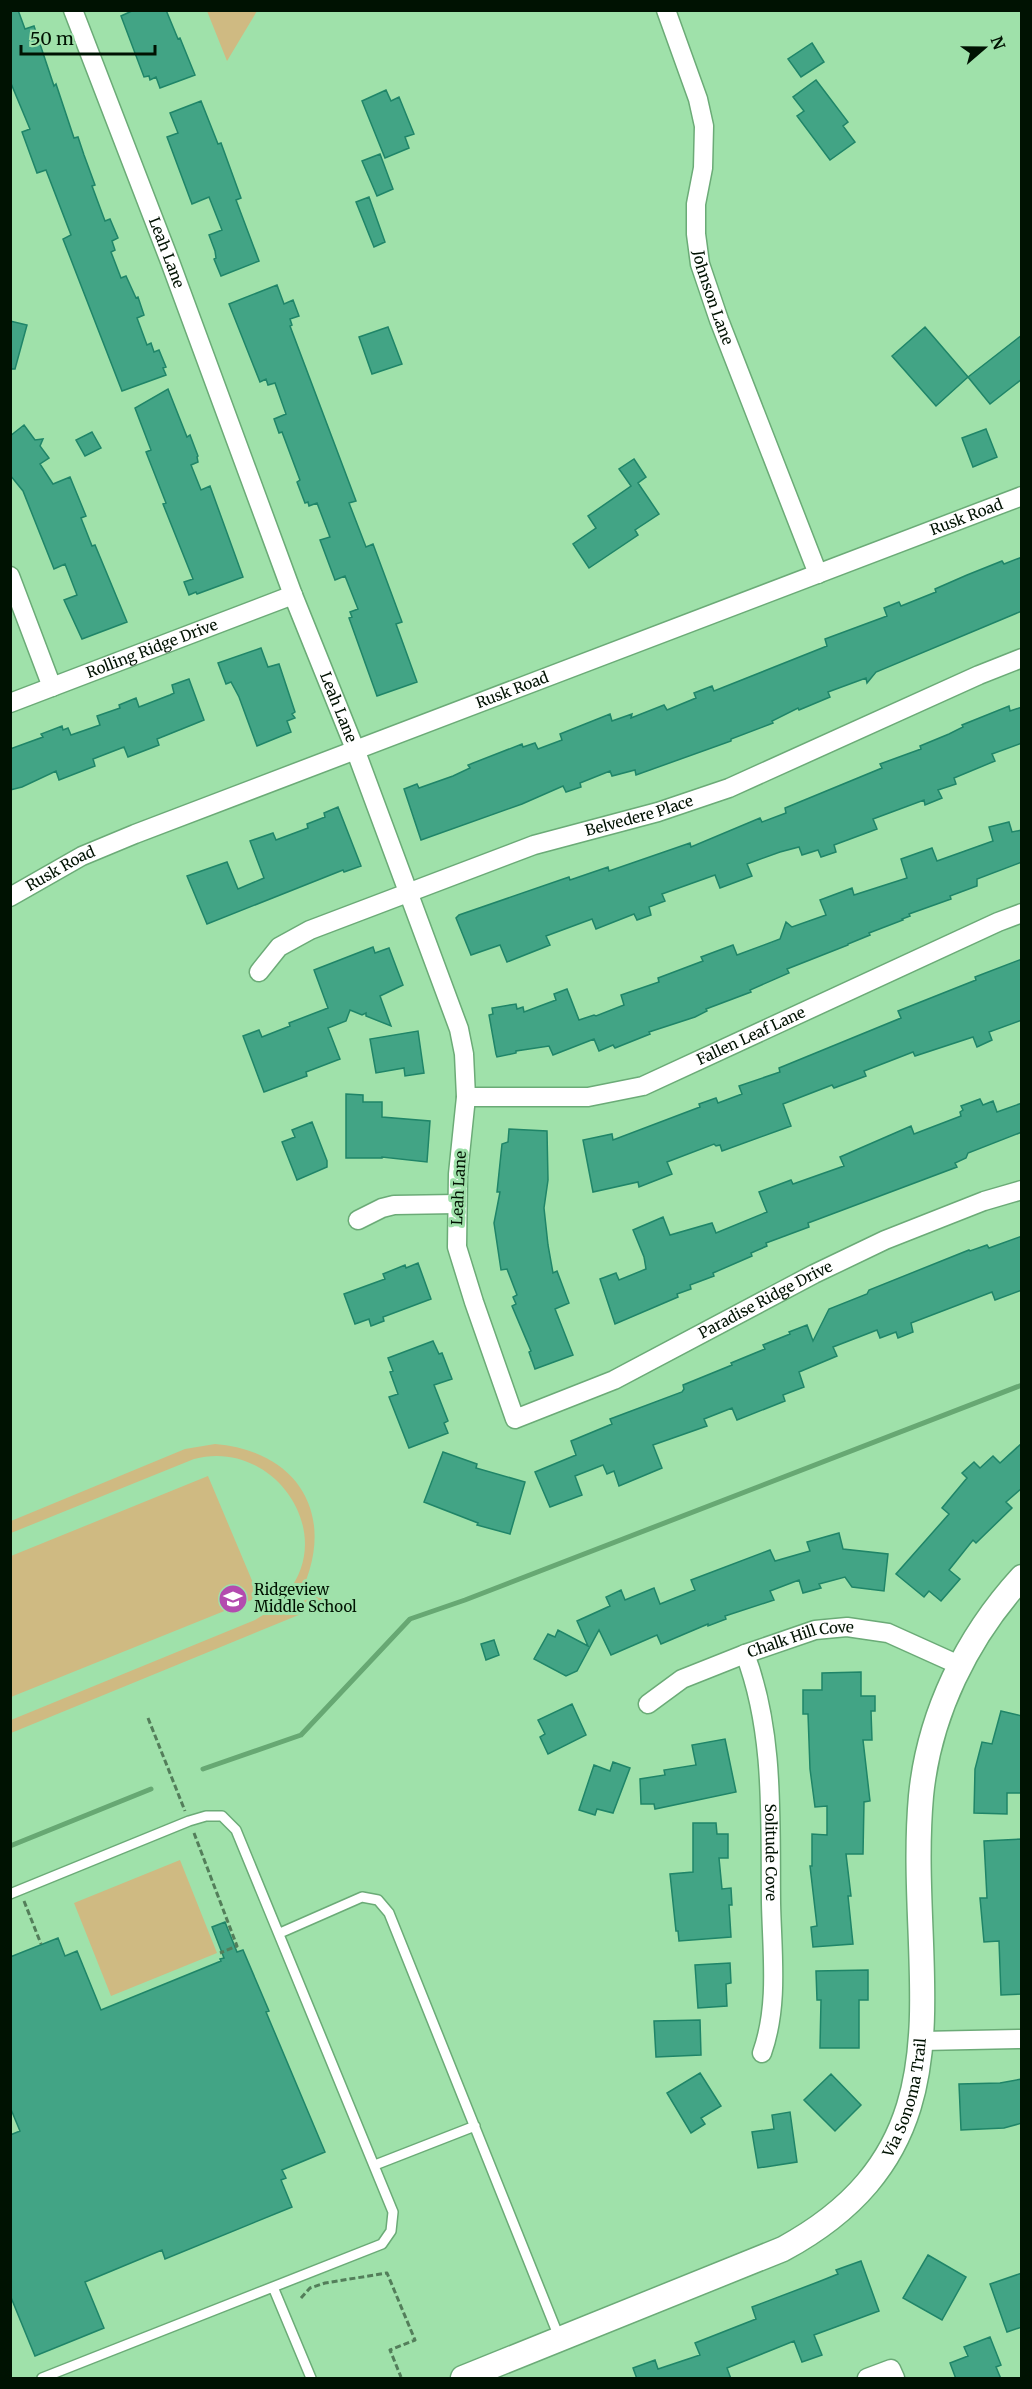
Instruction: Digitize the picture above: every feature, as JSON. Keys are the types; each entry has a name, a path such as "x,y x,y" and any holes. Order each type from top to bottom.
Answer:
{"street":[{"name":"Leah Lane","path":"73,10 169,259 293,596 355,749 459,1029 464,1054 466,1097 458,1174 458,1247 474,1302 515,1419"},
{"name":"Johnson Lane","path":"666,10 698,99 704,126 703,168 696,204 696,234 700,264 719,320 818,574"},
{"name":"Rusk Road","path":"10,897 82,856 355,749 1022,496"},
{"path":"10,576 52,687"},
{"name":"Rolling Ridge Drive","path":"10,703 293,596"},
{"name":"Belvedere Place","path":"259,972 279,947 292,938 534,845 658,812 729,788 979,675 1022,658"},
{"name":"Fallen Leaf Lane","path":"466,1097 588,1097 643,1086 1022,913"},
{"name":"Paradise Ridge Drive","path":"515,1419 614,1380 814,1274 885,1240 984,1200 1022,1190"},
{"path":"358,1220 382,1208 394,1205 457,1204"},
{"name":"Via Sonoma Trail","path":"463,2379 783,2249 830,2221 865,2187 882,2164 902,2129 909,2111 922,2041 921,1796 928,1754 937,1720 959,1665 991,1614 1022,1577"},
{"name":"Chalk Hill Cove","path":"648,1704 682,1679 809,1631 847,1627 888,1634 959,1665"},
{"name":"Solitude Cove","path":"745,1654 753,1676 763,1722 769,1776 773,2007 762,2053"},
{"path":"922,2041 1022,2039"},
{"path":"867,2379 891,2368 895,2379"}],"lane":[{"path":"15,1892 189,1821 206,1816 222,1816 236,1830 393,2212 391,2231 382,2244 42,2379"},
{"path":"280,1933 362,1897 378,1899 389,1913 560,2339"},
{"path":"375,2165 475,2126"},
{"path":"273,2287 311,2379"}],"path":[{"path":"148,1718 237,1946 220,1953"},
{"path":"15,1892 41,1944"},
{"path":"301,2298 310,2288 325,2283 387,2273 415,2340 390,2350 401,2377"}],"shaded area":[{"path":"207,11 257,11 227,61"},
{"path":"215,1444 247,1450 273,1462 293,1478 306,1498 313,1522 314,1548 308,1576 294,1605 324,1592 328,1603 11,1733 11,1720 255,1620 287,1593 301,1569 305,1543 301,1518 289,1495 271,1476 249,1462 222,1456 194,1459 11,1533 11,1521 185,1449"},
{"path":"208,1476 259,1597 11,1697 11,1556"},
{"path":"180,1860 217,1953 111,1996 74,1903"}],"building":[{"path":"10,10 18,10 25,29 34,26 74,138 78,137 105,221 110,219 118,238 112,241 115,250 111,252 121,278 126,276 136,298 138,297 144,315 137,318 147,345 151,343 154,352 159,350 166,367 163,368 166,375 122,391 63,239 71,235 46,170 37,173 22,132 30,129 10,81"},
{"path":"134,10 166,10 195,75 160,88 156,77 150,80 149,76 144,77 121,16"},
{"path":"812,43 824,62 801,77 788,59"},
{"path":"816,80 848,122 843,126 855,142 830,160 797,116 804,111 793,97"},
{"path":"386,90 391,101 399,97 414,134 405,137 409,148 385,158 362,101"},
{"path":"201,101 218,144 221,143 241,198 236,200 259,261 221,276 214,259 216,258 215,251 209,235 222,230 209,197 192,204 167,137 178,133 170,113"},
{"path":"380,154 393,189 377,196 362,161"},
{"path":"369,197 385,242 374,247 356,202"},
{"path":"277,285 284,304 293,300 299,316 290,319 292,325 290,326 356,501 349,503 366,547 373,544 402,622 396,624 417,682 377,696 349,618 352,617 350,612 358,609 345,576 335,580 320,540 330,537 317,503 309,506 308,502 305,503 297,482 300,480 282,432 279,433 274,419 286,414 275,383 268,385 266,379 260,382 229,304"},
{"path":"10,321 27,325 15,369 10,369"},
{"path":"388,327 402,364 372,374 359,337"},
{"path":"925,327 968,377 936,406 892,356"},
{"path":"1022,335 1022,379 990,404 968,377"},
{"path":"168,389 187,437 190,435 198,456 198,462 191,465 201,490 210,486 243,577 189,595 184,582 193,579 163,504 166,503 146,452 151,450 135,408"},
{"path":"24,425 35,440 43,439 40,446 49,458 40,464 53,484 70,477 86,516 81,518 92,546 95,545 127,622 82,639 64,600 77,595 65,564 54,569 23,491 10,475 10,436"},
{"path":"986,429 997,457 973,467 962,438"},
{"path":"92,432 101,448 85,456 76,440"},
{"path":"634,459 646,477 638,483 659,514 635,530 638,535 589,568 573,544 596,528 588,516 631,486 619,469"},
{"path":"1022,557 1022,611 876,672 867,683 866,678 828,692 830,697 799,710 798,708 772,721 773,723 731,739 731,741 636,775 635,770 612,776 610,771 580,783 581,787 566,792 563,786 522,804 421,840 404,789 417,784 419,788 453,776 470,768 468,765 522,744 523,747 535,743 538,749 562,740 560,734 610,714 612,721 632,714 631,718 664,705 667,710 696,698 694,693 712,686 714,691 827,646 825,639 887,616 884,608 899,602 901,606 936,592 935,589 967,575 1002,561 1004,564"},
{"path":"261,648 268,667 279,664 295,718 287,721 291,732 257,746 239,697 231,682 226,684 218,663"},
{"path":"189,679 204,720 157,739 159,745 128,757 124,747 93,759 95,766 59,780 56,771 22,787 10,790 10,749 43,737 41,734 62,726 63,730 68,728 71,735 100,725 97,716 120,708 119,705 136,698 139,707 170,695 174,693 172,685"},
{"path":"1009,706 1010,711 1022,707 1022,743 992,754 995,761 954,778 956,784 938,790 942,798 925,805 924,800 873,819 877,829 834,845 836,852 821,857 818,850 802,855 799,847 780,852 747,864 752,876 720,888 715,875 662,894 665,901 649,907 651,915 637,920 634,914 596,929 592,919 546,936 550,945 507,962 500,945 471,955 456,918 459,915 569,877 570,880 608,867 609,871 690,843 691,847 760,818 762,822 786,813 785,808 882,768 880,764 921,749 920,746 963,727 962,725"},
{"path":"338,807 361,866 344,872 343,870 207,924 187,876 227,862 238,889 264,878 250,841 273,833 276,840 308,828 307,824 325,817 324,813"},
{"path":"1009,822 1012,832 1022,830 1022,862 977,879 977,886 950,896 951,899 909,914 910,916 903,920 869,933 870,935 848,945 787,969 789,973 750,990 751,992 706,1009 707,1011 695,1017 649,1032 650,1034 615,1048 613,1045 599,1051 594,1039 553,1055 549,1046 516,1051 516,1053 497,1057 489,1015 493,1014 492,1008 516,1004 517,1009 523,1007 524,1012 556,1000 554,994 567,989 579,1020 596,1016 624,1005 621,995 659,982 658,978 703,961 701,957 733,945 737,955 780,939 786,922 792,927 826,915 820,900 852,888 854,895 907,878 901,859 932,848 937,861 993,841 989,827"},
{"path":"373,947 375,953 389,948 403,985 380,996 391,1026 366,1016 366,1013 362,1015 350,1010 346,1021 328,1028 340,1059 306,1072 307,1076 264,1092 243,1036 259,1030 262,1037 290,1026 289,1023 328,1008 314,970"},
{"path":"1022,959 1022,1020 989,1032 992,1040 977,1047 973,1037 915,1056 913,1052 864,1071 866,1076 834,1088 832,1085 783,1104 791,1126 722,1151 720,1145 714,1144 667,1162 672,1174 639,1187 638,1182 593,1192 583,1140 612,1134 613,1140 700,1107 699,1104 716,1098 718,1103 742,1094 739,1086 780,1072 779,1068 901,1018 898,1011"},
{"path":"418,1031 424,1073 405,1076 404,1068 376,1073 370,1039"},
{"path":"346,1094 363,1095 363,1102 382,1102 382,1117 430,1121 427,1162 382,1157 346,1158"},
{"path":"980,1099 983,1105 993,1101 997,1112 1022,1103 1022,1132 968,1153 966,1158 955,1163 957,1167 808,1223 809,1227 766,1243 767,1246 751,1253 752,1256 713,1273 714,1276 690,1285 691,1289 677,1294 678,1297 615,1324 600,1279 616,1273 619,1280 646,1269 644,1257 633,1230 663,1217 670,1235 712,1223 716,1233 767,1212 759,1192 791,1180 793,1184 844,1166 840,1157 911,1126 914,1134 961,1116 960,1112 963,1110 961,1106"},
{"path":"312,1122 327,1161 327,1167 297,1180 282,1142 295,1137 292,1130"},
{"path":"509,1129 547,1131 548,1180 544,1208 548,1245 553,1273 557,1271 569,1303 555,1309 573,1355 535,1369 529,1352 531,1351 512,1306 516,1304 513,1297 517,1295 507,1269 501,1270 494,1223 500,1192 497,1192 502,1144 508,1142"},
{"path":"1022,1236 1022,1290 995,1300 992,1292 911,1323 913,1332 898,1338 896,1332 880,1338 877,1330 833,1347 837,1356 799,1372 804,1387 783,1395 785,1401 737,1420 732,1408 704,1419 707,1426 653,1445 662,1468 619,1486 614,1471 607,1474 603,1465 575,1476 582,1495 550,1507 535,1472 576,1455 571,1441 612,1424 610,1419 682,1392 683,1385 765,1349 763,1345 790,1334 789,1332 807,1325 813,1341 829,1309 867,1294 869,1290 969,1250 987,1245 989,1248"},
{"path":"418,1263 431,1299 383,1317 384,1321 371,1326 369,1319 355,1324 344,1294 385,1279 383,1274 405,1265 406,1268"},
{"path":"433,1341 439,1354 442,1353 452,1379 434,1385 448,1421 444,1423 448,1433 409,1448 389,1397 398,1394 390,1372 393,1371 388,1358"},
{"path":"1022,1443 1022,1488 1006,1502 1012,1508 976,1543 973,1540 949,1570 960,1579 941,1601 929,1591 924,1597 896,1574 949,1514 942,1508 967,1478 962,1473 974,1462 980,1468 993,1456 1000,1463"},
{"path":"443,1452 477,1464 476,1468 525,1482 510,1534 477,1525 478,1523 424,1502"},
{"path":"839,1533 843,1549 888,1554 884,1591 852,1587 845,1577 819,1584 821,1588 803,1593 799,1580 770,1591 774,1600 725,1616 726,1619 661,1644 657,1635 611,1655 599,1630 577,1671 566,1676 534,1659 548,1634 555,1637 558,1630 588,1646 577,1621 610,1606 606,1597 621,1590 625,1600 654,1588 660,1604 695,1590 691,1580 770,1550 775,1561 810,1551 807,1542"},
{"path":"494,1640 499,1655 486,1660 481,1644"},
{"path":"861,1672 861,1696 875,1696 875,1711 871,1711 872,1740 863,1740 870,1801 864,1802 863,1854 846,1854 853,1944 813,1947 811,1927 817,1926 810,1866 812,1866 812,1834 827,1835 827,1806 815,1807 810,1769 808,1714 803,1714 803,1690 822,1690 822,1673"},
{"path":"572,1704 586,1735 548,1754 540,1737 545,1734 538,1720"},
{"path":"1001,1711 1022,1716 1022,1793 1007,1793 1007,1814 974,1813 975,1769 982,1742 992,1744"},
{"path":"725,1739 736,1792 655,1809 654,1804 641,1804 640,1779 665,1775 664,1770 696,1765 692,1745"},
{"path":"613,1762 630,1768 613,1813 597,1809 595,1815 579,1810 594,1765 610,1771"},
{"path":"693,1823 716,1823 717,1834 728,1834 728,1858 719,1858 722,1889 731,1888 732,1905 729,1905 731,1937 679,1941 670,1874 693,1872"},
{"path":"1022,1839 1022,1994 1001,1995 999,1941 984,1942 980,1898 987,1898 984,1841"},
{"path":"225,1922 237,1952 243,1950 269,2011 266,2012 325,2152 282,2170 286,2178 281,2180 292,2207 165,2259 162,2250 85,2282 104,2328 35,2356 10,2295 10,2135 20,2131 10,2107 10,1957 58,1938 65,1956 77,1951 101,2010 221,1961 220,1959 224,1958 212,1927"},
{"path":"730,1963 731,1983 726,1984 727,2006 698,2008 695,1965"},
{"path":"868,1970 868,2000 859,2000 859,2048 820,2048 821,2000 817,2000 816,1971"},
{"path":"700,2020 701,2055 656,2057 654,2021"},
{"path":"700,2073 721,2106 701,2118 705,2124 691,2133 667,2093"},
{"path":"831,2074 861,2105 835,2131 804,2100"},
{"path":"1022,2079 1022,2123 1004,2128 961,2130 959,2084 1000,2083"},
{"path":"790,2112 797,2162 758,2168 752,2132 774,2129 772,2115"},
{"path":"928,2255 966,2277 942,2320 903,2298"},
{"path":"861,2261 879,2311 814,2335 822,2355 802,2362 794,2341 727,2368 731,2379 637,2379 633,2368 655,2360 658,2369 700,2355 695,2343 756,2319 752,2307 838,2274 836,2270"},
{"path":"1022,2273 1022,2327 1007,2332 990,2284"},
{"path":"990,2337 1001,2365 996,2367 1001,2379 956,2379 950,2363 968,2356 964,2347"}],"waterway":[{"path":"203,1769 301,1735 410,1619 465,1600 1022,1385"},
{"path":"10,1846 151,1789"}],"place":[{"name":"Ridgeview Middle School","path":"233,1599"}]}
